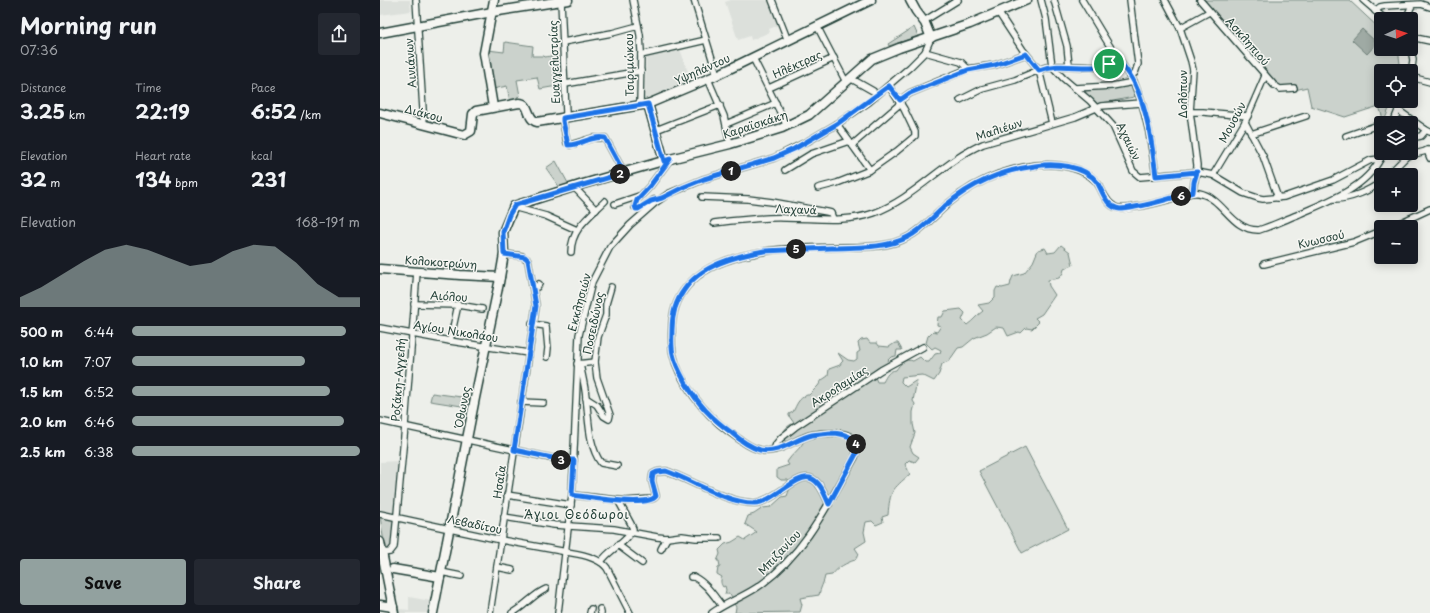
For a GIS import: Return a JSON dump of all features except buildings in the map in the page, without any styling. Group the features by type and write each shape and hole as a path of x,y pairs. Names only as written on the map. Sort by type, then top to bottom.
{"main road":[{"path":"493,107 484,53 494,0"},
{"name":"Υψηλάντου","path":"493,107 523,103 528,109 534,122 541,122 644,104 717,75 871,0"},
{"path":"910,0 924,21 931,38"},
{"name":"Καραϊσκάκη","path":"513,207 515,205 574,187 667,160 730,144 787,126 810,114 872,59 998,12 1013,3 1027,0"},
{"path":"380,33 492,12 565,1"},
{"path":"644,104 656,130 667,160"},
{"name":"Διάκου","path":"380,113 463,135 468,134 472,130 474,112 493,107"},
{"name":"Όθωνος","path":"433,613 500,277 504,254 503,232 513,207"},
{"name":"Κολοκοτρώνη","path":"380,268 417,272 500,277"},
{"path":"380,542 381,552 390,571 393,610 380,605"},
{"path":"390,571 440,574"}],"street":[{"name":"Αινιάνων","path":"416,0 424,124"},
{"name":"Τσιριμώκου","path":"633,0 638,26 644,104"},
{"path":"694,0 717,75"},
{"path":"772,0 788,41"},
{"path":"924,21 958,0"},
{"path":"1041,0 1046,19 1052,66"},
{"path":"1054,0 1068,46 1069,66"},
{"path":"1082,0 1134,82 1142,103 1149,132 1156,176"},
{"path":"1130,0 1138,64 1135,73 1130,76"},
{"name":"Δολόπων","path":"1166,0 1187,45 1192,66 1190,112 1197,156 1197,172 1193,192"},
{"name":"Ασκληπιού","path":"1200,0 1274,85 1280,89 1294,88"},
{"path":"1362,0 1375,11 1380,7 1385,6 1412,4 1421,4 1430,7"},
{"name":"Ευαγγελιστρίας","path":"565,1 563,42 566,113 563,121 568,145 593,138 605,138 624,173"},
{"path":"1409,12 1412,4"},
{"path":"998,12 1026,54 1039,70 1052,124"},
{"path":"1180,28 1209,12"},
{"path":"563,42 612,34 638,26"},
{"path":"817,26 848,80 873,91"},
{"name":"Εκκλησιών","path":"558,613 572,495 580,329 595,275 613,244 630,225 662,198 704,179 774,158 837,124 889,86 910,67 925,52 931,38"},
{"path":"1418,38 1430,40"},
{"path":"641,55 706,40"},
{"path":"925,52 961,62 968,70"},
{"path":"786,170 811,154 850,143 910,93 968,70 995,65 1026,54"},
{"path":"753,58 787,126"},
{"name":"Ηλέκτρας","path":"769,88 834,58"},
{"path":"960,100 982,89 1015,80 1052,66 1097,67 1109,64 1118,59"},
{"name":"Αχαιών","path":"1052,66 1074,88 1090,101 1112,126 1135,174 1140,177 1197,172 1214,175 1234,188 1252,196 1263,199 1278,198 1322,185 1374,159"},
{"path":"565,84 641,71"},
{"name":"Μουσών","path":"1214,175 1248,116 1265,76"},
{"path":"1418,78 1430,82"},
{"path":"708,79 720,105 730,144"},
{"path":"1074,88 1112,86 1134,82"},
{"path":"818,188 870,170 915,136 915,132 900,102 889,86"},
{"path":"726,124 776,103"},
{"name":"Μαλιέων","path":"878,211 904,198 932,176 974,148 988,142 1075,117 1106,105 1142,103"},
{"path":"656,130 720,105"},
{"path":"1396,116 1398,110 1428,131 1418,137"},
{"path":"1190,112 1248,116"},
{"path":"1251,134 1306,116"},
{"path":"1244,122 1263,156 1278,198"},
{"path":"837,124 870,170"},
{"path":"1346,136 1374,126"},
{"path":"1395,168 1407,156 1429,150 1430,158"},
{"path":"662,198 651,201 641,208 635,208 635,204 650,186 667,160"},
{"path":"774,450 766,451 755,448 736,437 712,418 693,396 674,360 672,345 674,309 677,300 687,286 702,272 732,259 764,251 872,246 899,241 914,234 954,198 972,186 993,177 1029,167 1060,165 1076,169 1087,174 1097,183 1112,206 1121,209 1150,205 1193,192 1206,196 1240,225 1255,230 1265,228 1334,199 1361,181 1373,170 1379,160"},
{"path":"1334,199 1342,199 1374,186"},
{"path":"574,187 596,210"},
{"path":"615,204 641,196"},
{"path":"702,197 748,199 772,202 831,213 833,219"},
{"path":"571,252 571,243 577,230 606,201"},
{"path":"513,207 546,216 577,230"},
{"path":"1406,220 1430,209"},
{"name":"Λαχανά","path":"714,223 759,218 833,219 858,217 878,211"},
{"name":"Κνωσσού","path":"1264,264 1343,245 1374,234"},
{"name":"Ησαΐα","path":"490,613 532,324 536,306 527,258 504,254"},
{"name":"Ροζάκη-Αγγελή","path":"381,552 390,552 393,549 405,426 417,272"},
{"path":"532,285 537,287 539,284"},
{"name":"Ποσειδώνος","path":"586,398 597,405 604,416 609,419 610,415 596,378 595,362 598,337 606,315 606,300 611,287"},
{"name":"Αιόλου","path":"414,304 458,304 482,309"},
{"path":"450,341 458,304"},
{"path":"532,324 546,326 548,345 547,357"},
{"name":"Αγίου Νικολάου","path":"380,328 528,353"},
{"name":"Ακρολαμίας","path":"774,450 779,440 795,427 881,370 923,347"},
{"path":"595,362 579,364 586,398 587,415 596,457 601,463 617,466"},
{"path":"521,402 544,403"},
{"path":"380,421 562,460 574,458"},
{"name":"Μπιζανίου","path":"712,613 762,584 801,546 829,504 856,454 857,447 853,439 842,434 823,434 809,436 774,450"},
{"path":"572,495 616,500 646,500 654,498 656,493 652,477 657,472 666,471 739,501 754,503 767,500 802,478 811,478 820,486 829,504"},
{"path":"507,495 571,505"},
{"path":"616,500 619,502 633,529 628,537 606,554 601,562 607,568 630,613"},
{"name":"Λεβαδίτου","path":"380,514 501,540 566,551 583,555 601,562"},
{"path":"504,517 569,526 614,529 667,538 682,536 696,538 719,538"},
{"path":"661,549 667,538"},
{"path":"618,545 642,563"},
{"path":"497,568 512,570"},
{"path":"440,574 461,576"},
{"path":"691,577 701,581 722,606"},
{"path":"512,613 541,591 546,589"}],"shaded area":[{"path":"380,0 410,0 411,11 380,15"},
{"path":"731,0 770,0 779,25 769,29 770,32 751,40 750,36 738,40 725,2"},
{"path":"1200,0 1349,0 1374,23 1374,56 1399,56 1400,64 1374,64 1374,108 1345,117 1311,106 1307,87 1295,90 1294,85 1284,87 1277,85"},
{"path":"914,27 918,36 889,46 888,44"},
{"path":"1362,29 1374,40 1374,46 1367,54 1352,40"},
{"path":"505,42 533,46 532,56 551,56 552,58 561,57 563,85 540,89 537,77 517,80 520,96 517,97 517,100 510,102 507,86 493,89 488,62 488,50 504,52"},
{"path":"680,49 691,81 646,100 646,56"},
{"path":"1130,84 1135,96 1134,97 1097,104 1091,100 1084,88"},
{"path":"1380,108 1389,108 1386,116 1382,116"},
{"path":"556,161 569,185 560,188 546,168"},
{"path":"1061,245 1070,252 1073,265 1064,269 1059,278 1048,280 1049,286 1055,295 1042,314 1035,318 1039,322 1032,329 1026,328 1021,333 1019,332 1008,336 1004,328 996,327 987,333 974,338 963,347 958,348 949,361 942,364 939,374 934,381 922,375 902,377 901,382 906,387 917,380 913,401 915,404 913,424 915,433 910,447 913,453 919,457 915,462 909,460 905,464 910,474 893,491 888,515 882,517 883,522 876,525 872,521 866,522 864,532 866,541 855,548 859,554 855,560 848,562 832,575 825,576 819,595 800,598 802,605 800,612 735,613 736,607 732,597 730,594 725,594 725,586 723,587 721,582 722,577 717,574 718,568 720,567 719,561 717,561 720,554 719,550 725,544 740,537 745,540 757,532 745,524 748,516 763,508 771,507 782,497 787,496 791,485 788,480 781,480 777,477 777,469 789,465 787,462 803,443 802,438 788,442 783,440 783,434 786,429 794,423 789,414 793,412 800,400 809,395 822,380 828,376 829,369 840,365 843,361 838,353 848,360 854,361 857,359 857,353 860,351 858,343 861,340 867,339 870,343 877,343 879,346 889,347 895,343 898,343 902,350 897,350 896,356 891,357 888,360 889,362 873,372 877,382 883,382 889,372 896,370 905,361 913,361 920,357 925,362 929,362 935,354 940,353 941,350 935,347 932,349 926,343 928,336 933,331 937,332 941,326 937,325 938,317 942,317 945,311 961,309 965,313 962,320 967,325 983,311 978,305 989,303 995,297 997,287 1002,288 1010,286 1013,276 1024,273 1033,262 1038,250 1045,248 1048,253 1055,252"},
{"path":"432,393 469,398 468,407 430,401"},
{"path":"1025,447 1068,529 1022,553 979,471"},
{"path":"399,461 394,513 380,510 380,462"},
{"path":"380,517 394,520 392,547 388,551 385,549"},
{"path":"409,597 431,601 428,613 399,613 399,609 409,610"}],"district":[{"name":"Άγιοι Θεόδωροι","path":"577,514"}],"route":[{"path":"1026,54 1039,70 1052,66 1097,67 1109,64 1118,59 1134,82 1142,103 1149,132 1156,176 1197,172 1193,192 1150,205 1121,209 1112,206 1104,196 1097,183 1087,174 1076,169 1060,165 1029,167 1007,172 972,186 954,198 914,234 903,240 872,246 764,251 746,255 721,263 702,272 692,280 677,300 674,309 672,327 674,360 693,396 712,418 748,444 763,450 774,450 812,435 835,433 847,435 853,439 856,444 856,456 829,504 820,486 811,478 802,478 767,500 754,503 739,501 666,471 653,474 652,481 656,496 651,499 626,501 572,495 574,460 562,460 514,450 532,324 536,306 527,258 504,254 503,232 509,215 515,205 624,173 605,138 597,137 568,145 563,118 648,104 664,161 670,159 650,186 637,200 635,208 638,209 651,201 662,198 704,179 774,158 794,149 822,134 889,86 900,100 910,93 972,68 995,65 1026,54"}]}
